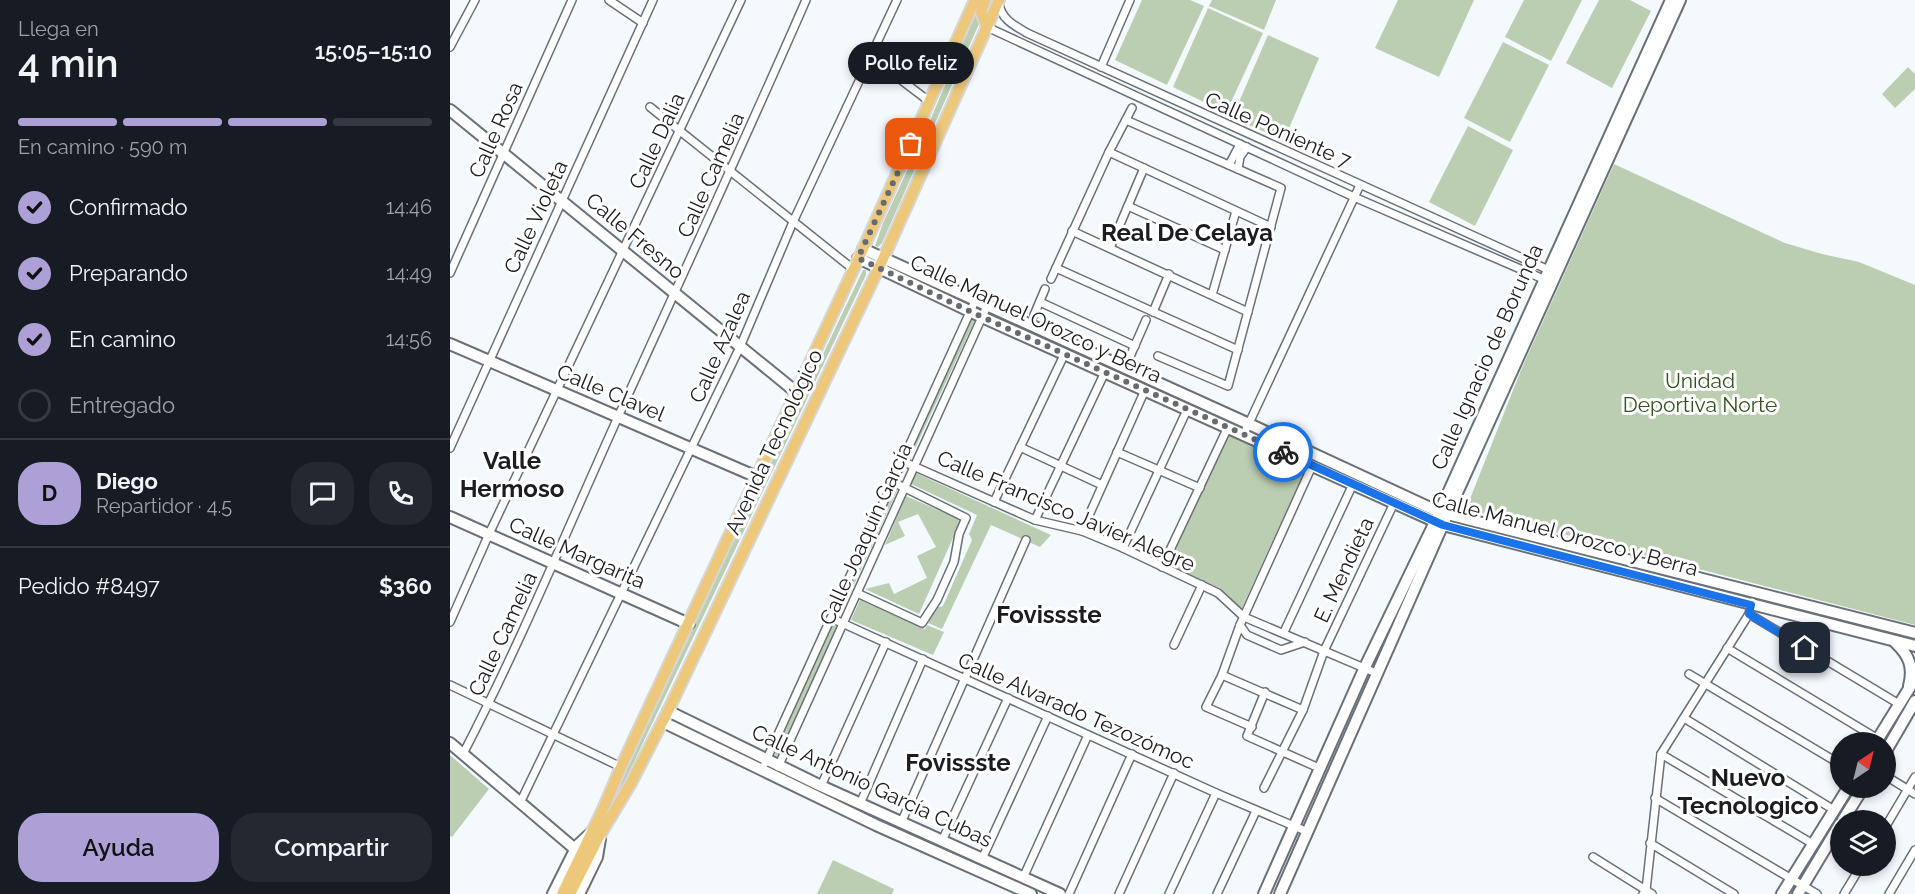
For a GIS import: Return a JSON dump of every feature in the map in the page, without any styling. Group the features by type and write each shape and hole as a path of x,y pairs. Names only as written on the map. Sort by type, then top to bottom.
{"main road":[{"name":"Avenida Tecnológico","path":"570,894 621,767 860,254 975,0"},
{"path":"985,0 981,12 987,27"},
{"name":"Avenida Tecnológico","path":"562,894 596,834 630,785 663,722 881,263 999,1"}],"street":[{"name":"Calle Rosa","path":"450,273 572,0"},
{"path":"609,0 643,23"},
{"name":"Calle Violeta","path":"450,448 653,0"},
{"name":"Calle Dalia","path":"450,622 556,390 741,0"},
{"name":"Calle Camelia","path":"463,754 554,564 806,0"},
{"path":"1101,68 1130,0"},
{"name":"Calle Ignacio de Borunda","path":"1280,894 1441,518 1550,277 1671,0"},
{"name":"Calle Ignacio de Borunda","path":"1550,277 1680,0"},
{"path":"450,47 472,1"},
{"name":"Calle Azalea","path":"520,803 740,347 793,222 895,1"},
{"name":"Calle Poniente 7","path":"999,1 1000,10 1007,21 1027,33 1360,185 1550,277"},
{"name":"Calle Poniente 7","path":"987,27 1354,197 1550,277"},
{"path":"871,57 930,102"},
{"path":"651,107 853,269"},
{"path":"1051,279 1109,152 1132,108"},
{"name":"Calle Fresno","path":"450,110 796,392"},
{"path":"1126,120 1281,188 1228,386 1158,356"},
{"path":"1229,165 1240,144"},
{"path":"1238,169 1240,157 1247,147"},
{"path":"1109,152 1271,227"},
{"path":"1110,248 1144,168"},
{"path":"1244,434 1360,185"},
{"path":"1128,206 1225,250"},
{"path":"1212,295 1236,211"},
{"path":"1072,231 1248,312"},
{"name":"Calle Manuel Orozco y Berra","path":"860,254 973,306 1105,372 1394,503 1751,604 1915,646"},
{"path":"1056,268 1238,350"},
{"path":"1154,312 1169,274"},
{"path":"1034,315 1045,289"},
{"path":"1040,302 1135,345"},
{"name":"Calle Joaquín García","path":"764,764 973,306"},
{"name":"Calle Manuel Orozco y Berra","path":"985,312 1125,368 1249,424 1441,518"},
{"name":"Calle Joaquín García","path":"777,770 985,312"},
{"path":"1125,368 1146,320"},
{"name":"Calle Clavel","path":"450,344 757,477"},
{"path":"994,502 1065,353"},
{"path":"1035,520 1105,372"},
{"path":"1082,531 1145,390"},
{"path":"1123,548 1187,410"},
{"path":"1162,567 1228,427"},
{"path":"1020,447 1102,485"},
{"path":"1118,452 1200,488"},
{"name":"Calle Francisco Javier Alegre","path":"902,460 1035,520 1082,531 1123,548 1218,593 1244,617 1284,632 1376,673"},
{"path":"1252,727 1206,707 1222,675 1240,624 1312,466"},
{"path":"857,593 922,623 937,600 954,561 959,534 966,518 893,482"},
{"path":"1284,632 1353,484"},
{"name":"E. Mendieta","path":"1264,788 1303,710 1324,651 1394,503"},
{"name":"Calle Margarita","path":"450,517 689,624"},
{"name":"Calle Ignacio de Borunda","path":"1264,894 1365,667 1441,518"},
{"path":"901,823 1026,540"},
{"path":"1174,645 1202,585"},
{"path":"1647,893 1650,843 1661,754 1727,648 1751,604 1899,704"},
{"name":"Calle Manuel Orozco y Berra","path":"1751,604 1915,633"},
{"name":"Calle Alvarado Tezozómoc","path":"831,618 1256,811 1308,832"},
{"path":"1240,624 1247,635 1281,650 1305,642"},
{"path":"1892,640 1905,651 1911,663 1912,675 1907,691"},
{"path":"821,786 886,642"},
{"path":"1727,648 1862,732"},
{"path":"860,804 923,659"},
{"path":"1689,674 1830,758"},
{"path":"1222,675 1303,710"},
{"path":"1882,732 1915,679"},
{"path":"450,685 621,767"},
{"path":"1265,692 1247,736 1319,768"},
{"path":"942,841 1008,698"},
{"path":"1896,734 1915,702"},
{"name":"Calle Antonio García Cubas","path":"668,711 730,748"},
{"path":"982,859 1048,716"},
{"path":"1684,718 1834,810 1842,798"},
{"name":"Calle Antonio García Cubas","path":"663,722 730,748 777,770 876,825 1030,894"},
{"path":"1023,878 1088,735"},
{"path":"450,743 575,849"},
{"path":"1069,894 1132,754"},
{"path":"1661,754 1813,844"},
{"name":"Calle Antonio García Cubas","path":"777,770 821,786 1060,894"},
{"path":"1119,894 1174,773"},
{"path":"1896,810 1915,777"},
{"path":"1896,782 1915,794"},
{"path":"1169,894 1216,793"},
{"path":"1655,798 1792,878 1800,890 1817,894"},
{"path":"1218,894 1256,811"},
{"path":"876,825 881,813"},
{"path":"1782,894 1830,816"},
{"path":"553,894 575,849 596,834"},
{"path":"579,894 597,856 596,834"},
{"path":"1800,890 1830,841"},
{"path":"1650,843 1734,894"},
{"path":"1889,894 1915,850"},
{"path":"1593,857 1647,893"},
{"path":"1844,894 1856,876"}],"green space":[{"path":"1142,0 1190,0 1204,6 1167,85 1115,60"},
{"path":"1212,0 1276,0 1264,30 1209,6"},
{"path":"1398,0 1474,0 1439,77 1375,48"},
{"path":"1524,0 1582,0 1551,61 1505,37"},
{"path":"1599,0 1630,0 1651,11 1612,88 1566,63"},
{"path":"978,7 979,24 882,243 878,247 875,246 883,223 929,123"},
{"path":"1208,8 1263,33 1226,113 1173,87"},
{"path":"1268,35 1319,58 1284,140 1232,118"},
{"path":"1503,42 1549,65 1510,142 1464,118"},
{"path":"1908,67 1915,74 1915,89 1895,108 1882,94"},
{"path":"1468,126 1513,150 1475,226 1429,202"},
{"name":"Unidad Deportiva Norte","path":"1614,164 1785,243 1859,262 1915,285 1915,625 1466,509 1521,370"},
{"path":"863,270 866,270 866,275 610,812 606,810"},
{"path":"972,316 976,318 910,459 908,456"},
{"path":"1229,433 1306,468 1241,610 1220,588 1168,566"},
{"path":"916,473 1051,535 1040,547 991,525 942,629 928,623 936,608 943,606 972,540 969,534 977,515 911,484"},
{"path":"896,488 897,491 841,613 840,609"},
{"path":"906,496 961,520 919,614 865,589 889,583 894,594 927,578 917,556 936,547 918,514 898,522 905,536 885,545"},
{"path":"860,600 925,629 927,625 944,632 933,655 851,620"},
{"path":"832,625 836,626 836,629 781,755 776,756 773,751"},
{"path":"450,755 489,789 452,837 450,836"},
{"path":"833,860 894,889 892,894 817,894"}],"way so far":[{"path":"911,144 858,258 982,317 1283,452"}],"place":[{"name":"Pollo feliz","path":"911,144"}],"district":[{"name":"Real De Celaya","path":"1187,233"},
{"name":"Valle Hermoso","path":"512,475"},
{"name":"Fovissste","path":"1049,615"},
{"name":"Fovissste","path":"958,763"},
{"name":"Nuevo Tecnologico","path":"1748,792"}],"route":[{"path":"1283,452 1443,525 1751,605 1749,614 1805,648"}]}
